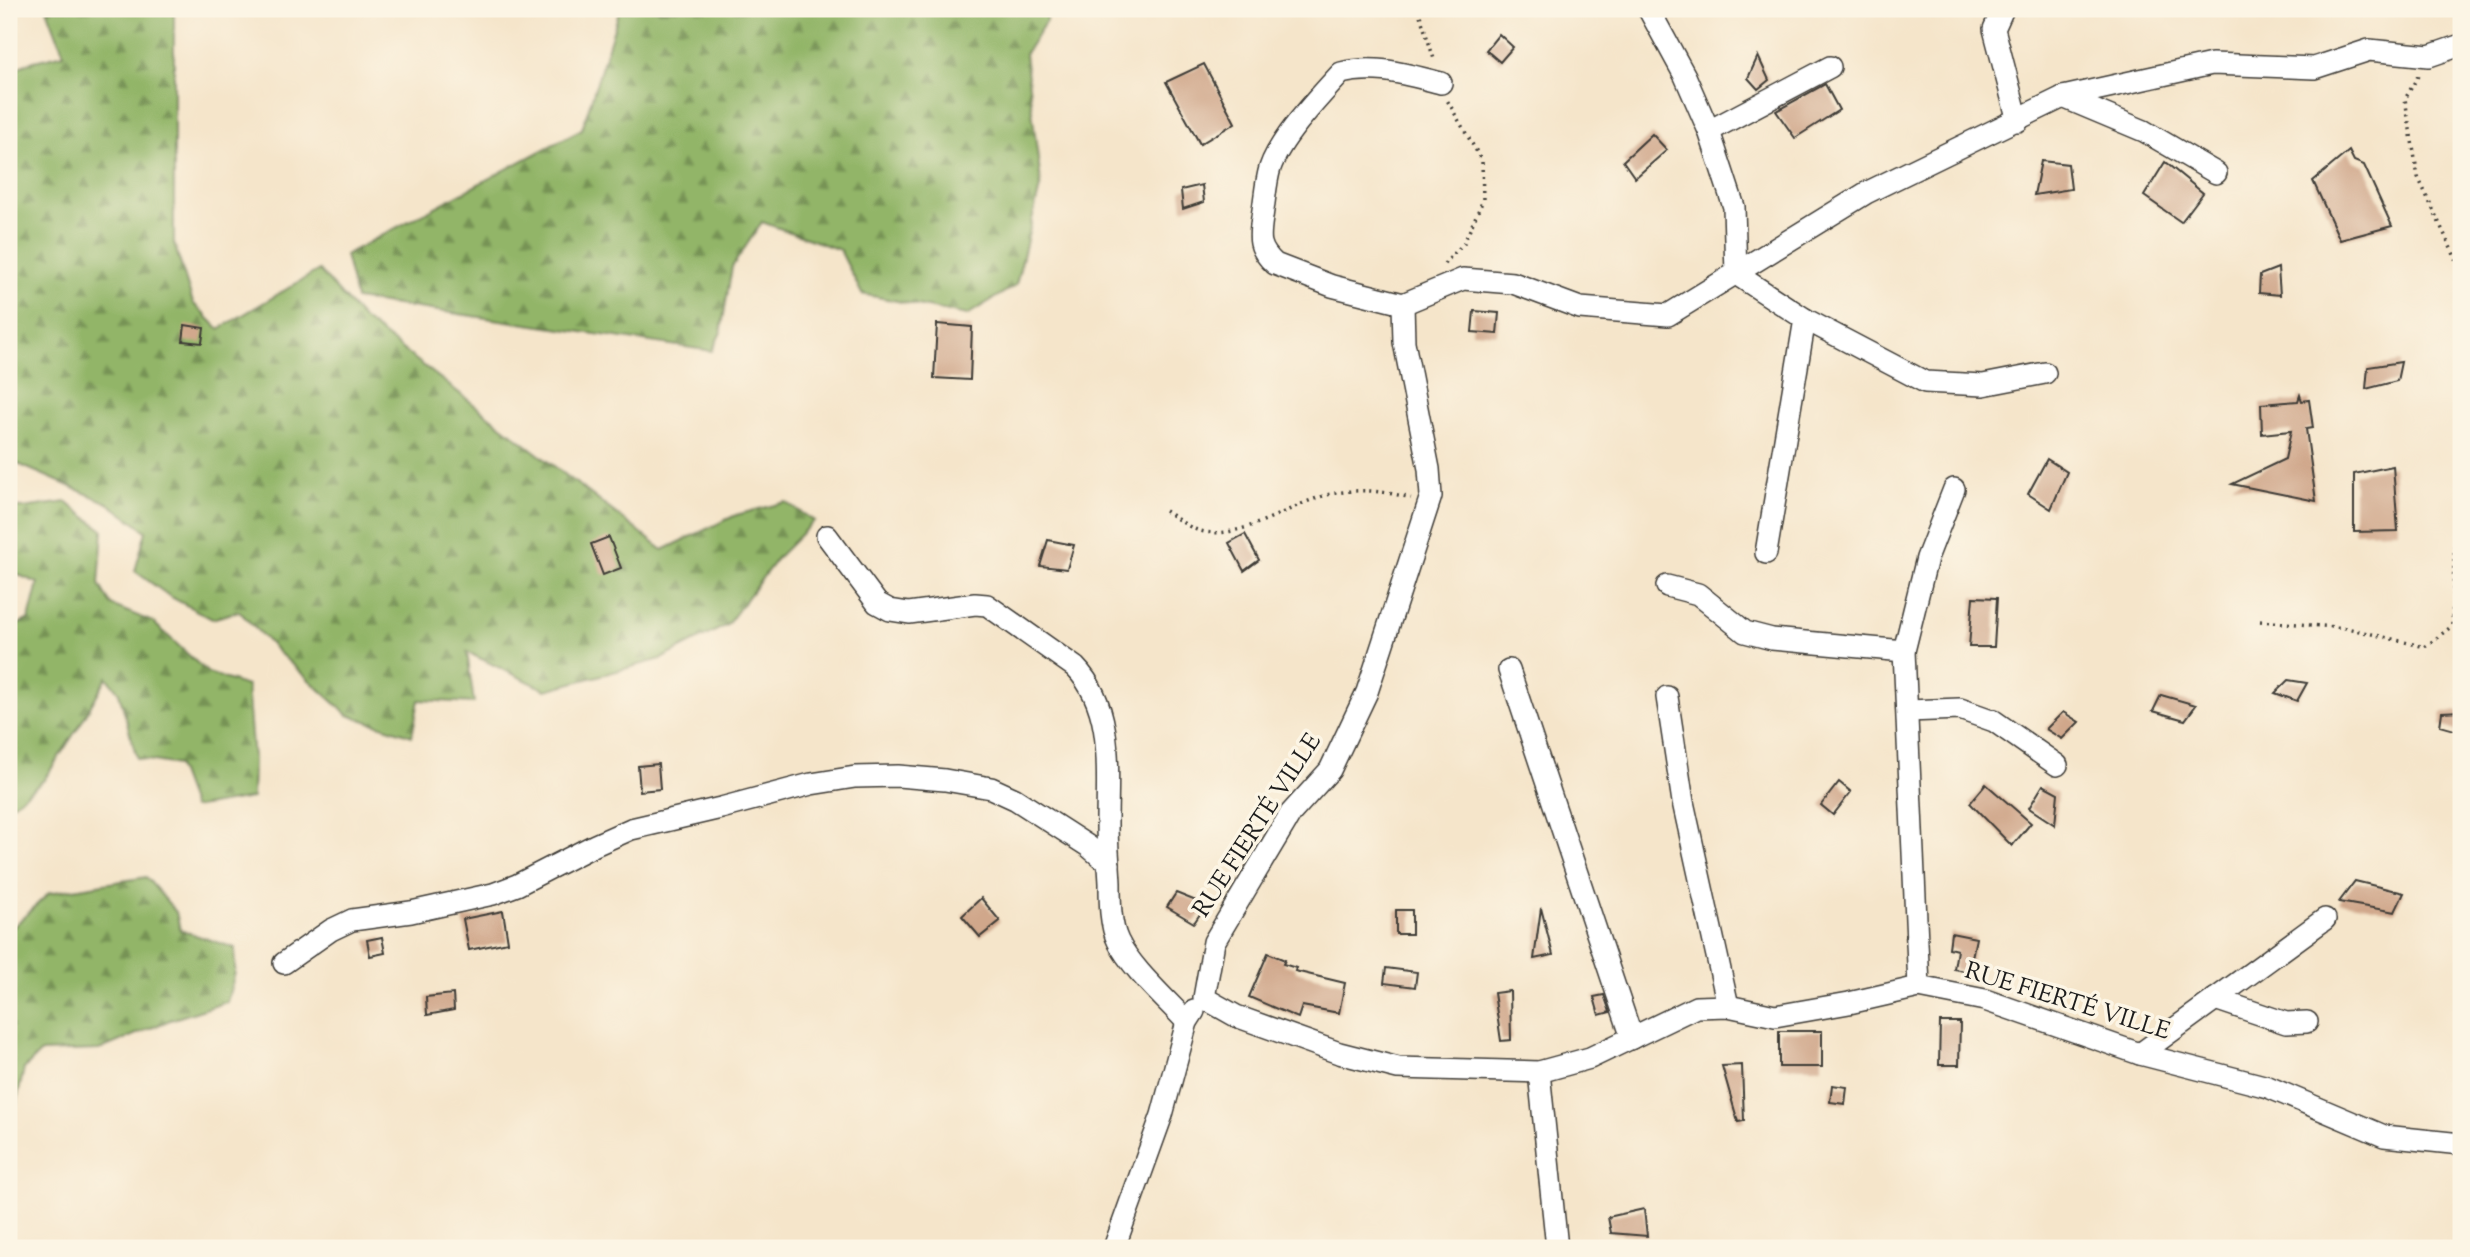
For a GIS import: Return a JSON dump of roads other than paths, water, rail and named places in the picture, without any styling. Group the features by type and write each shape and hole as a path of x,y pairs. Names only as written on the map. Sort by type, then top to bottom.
{"street":[{"path":"2003,9 1994,29 2018,121"},
{"path":"1649,10 1685,76 1709,131 1734,206 1736,274"},
{"path":"1441,83 1375,68 1341,73 1278,150 1269,169 1259,237 1261,250 1275,264 1332,286 1403,304 1464,279 1513,283 1580,308 1668,315 1866,193 2063,97 2212,64 2314,68 2369,50 2429,56 2461,45"},
{"path":"1709,131 1830,67"},
{"path":"2063,97 2144,131 2216,173"},
{"path":"1736,274 1805,319 1925,382 1983,385 2045,373"},
{"name":"RUE FIERTÉ VILLE","path":"1403,304 1404,342 1429,468 1431,496 1367,692 1331,770 1291,813 1214,942 1204,998 1236,1017 1339,1054 1398,1069 1539,1072 1590,1058 1696,1007 1727,1006 1775,1016 1919,987 1985,1000 2140,1054 2268,1087 2384,1136 2461,1144"},
{"path":"1766,552 1805,319"},
{"path":"1919,987 1908,711 1903,650 1927,558 1954,489"},
{"path":"827,536 877,603 890,610 909,613 975,604 987,605 1075,667 1087,679 1101,716 1108,751 1109,864 1116,938 1124,952 1187,1022"},
{"path":"1667,586 1698,594 1745,632 1772,639 1903,650"},
{"path":"1509,670 1632,1038"},
{"path":"1667,696 1683,802 1727,1006"},
{"path":"1908,711 1960,709 1994,721 2057,765"},
{"path":"284,963 331,930 352,920 411,912 493,894 631,829 811,784 855,777 898,776 991,788 1015,799 1088,846 1109,864"},
{"path":"2140,1054 2325,919"},
{"path":"1114,1248 1162,1115 1187,1022 1204,998"},
{"path":"2215,999 2286,1023 2307,1022"},
{"path":"1539,1072 1557,1248"}]}
